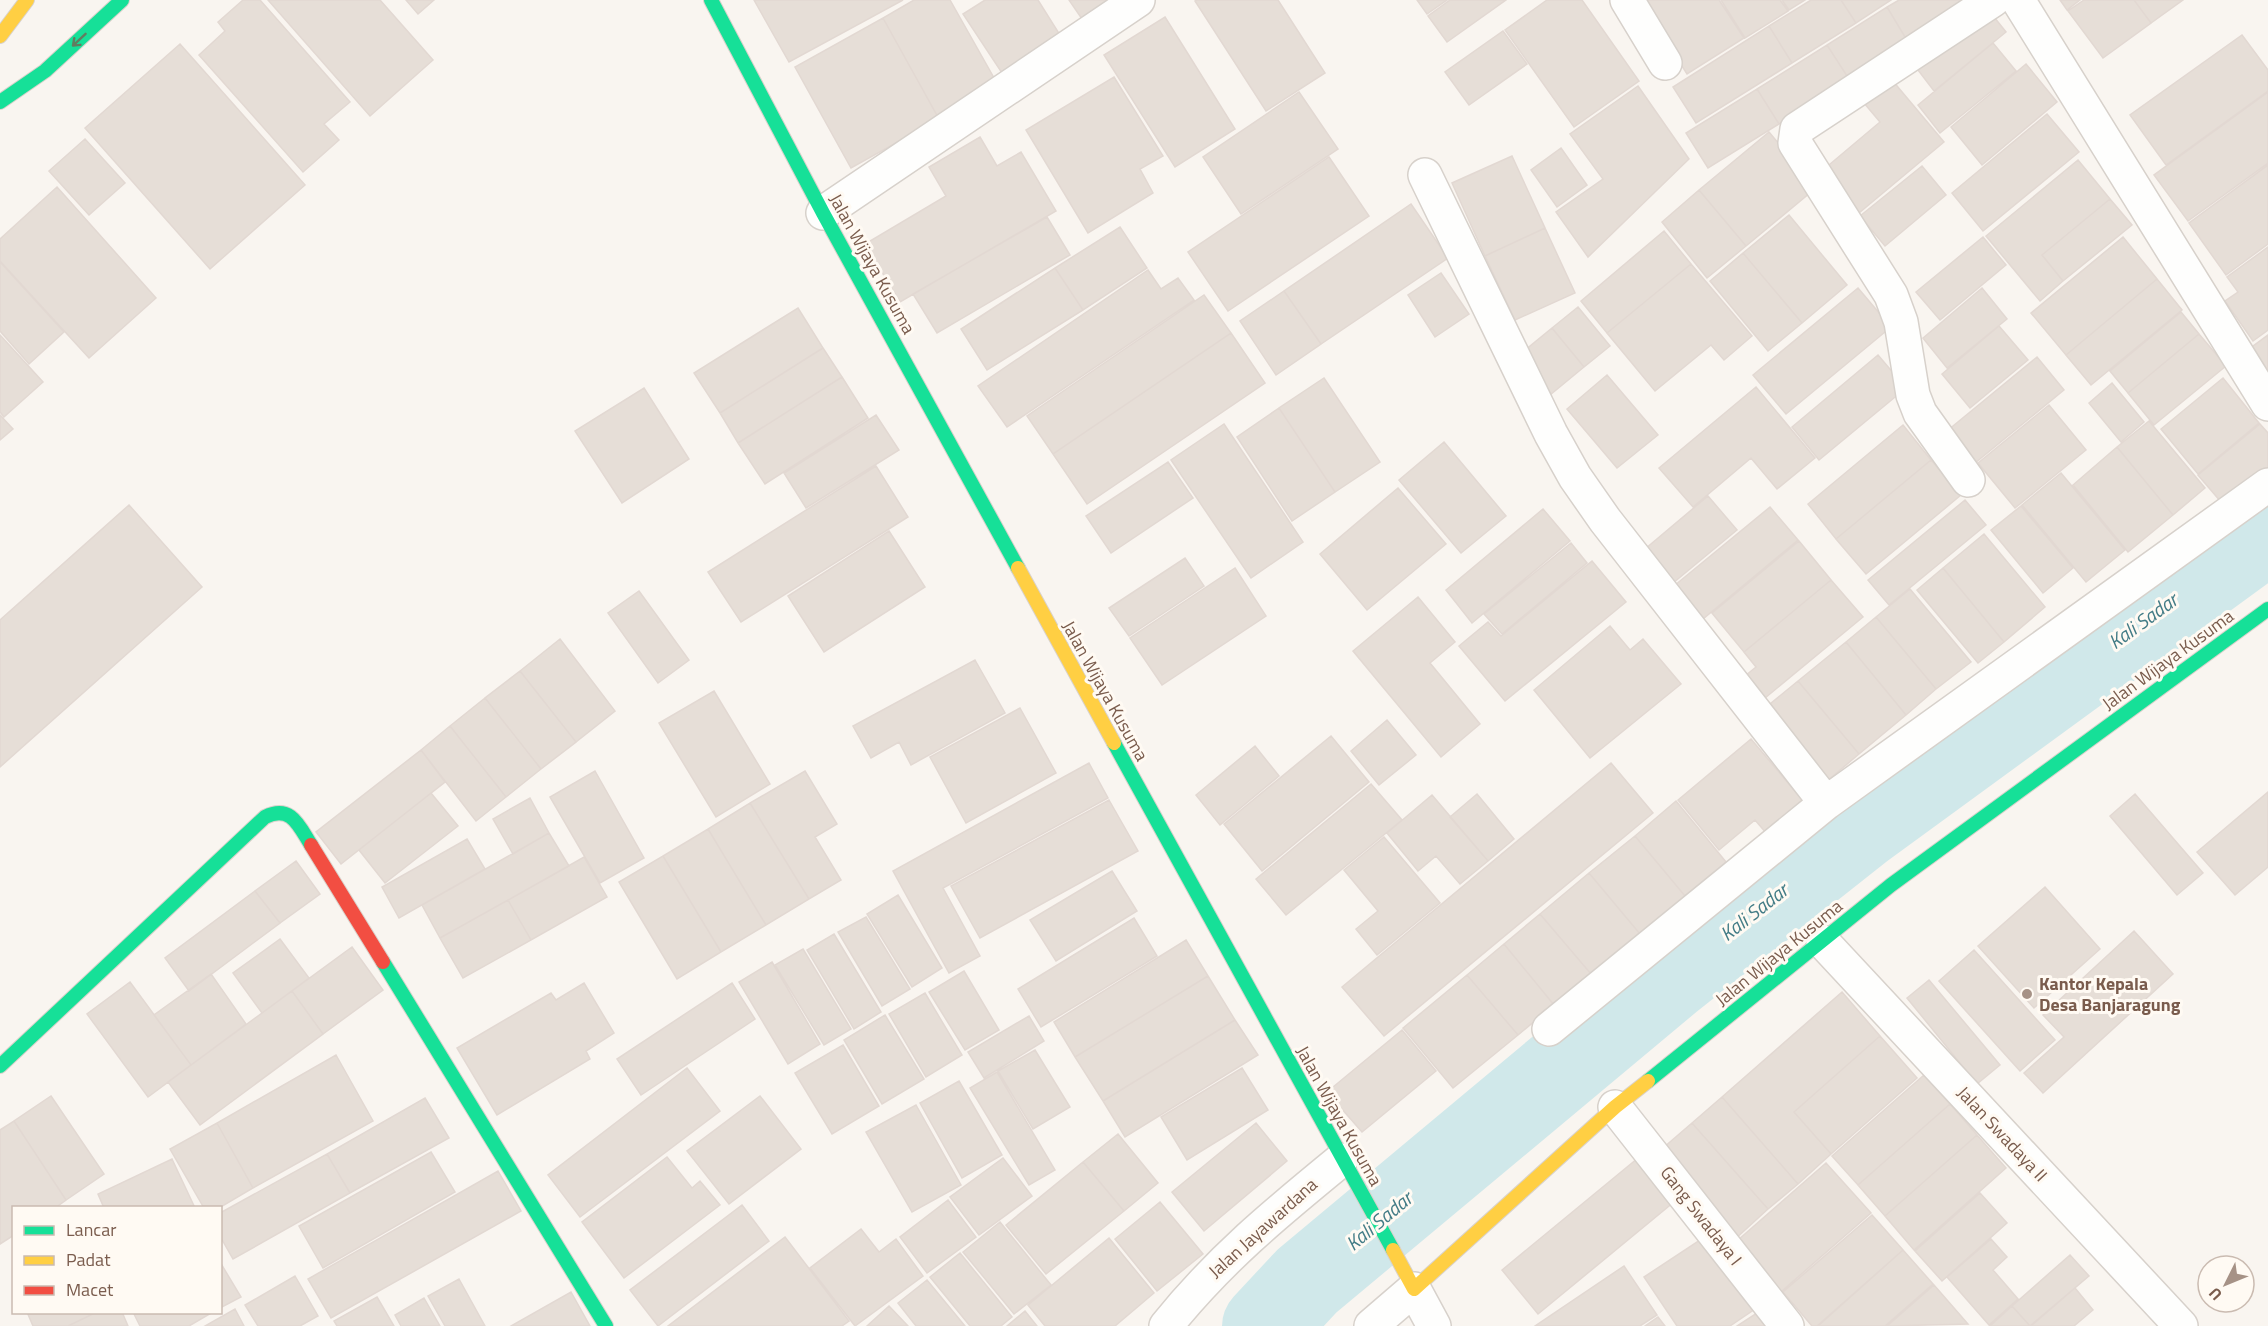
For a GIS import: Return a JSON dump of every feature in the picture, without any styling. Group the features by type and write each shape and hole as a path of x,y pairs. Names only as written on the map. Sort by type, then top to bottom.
{"street":[{"path":"0,36 27,0"},
{"path":"0,102 45,71 122,0"},
{"name":"Jalan Wijaya Kusuma","path":"711,0 823,213 1341,1160 1409,1280 1616,1107 1901,878 2268,609"},
{"path":"823,213 1138,0"},
{"path":"1627,0 1665,63"},
{"path":"1968,480 1920,413 1913,395 1902,322 1891,295 1795,143 1794,136 1797,129 1993,0"},
{"path":"2018,0 2268,404"},
{"path":"1425,175 1575,477 1605,520 1827,803"},
{"path":"1549,1029 1827,803 2268,485"},
{"path":"0,1066 265,817 276,811 286,811 295,819 606,1326"},
{"name":"Jalan Swadaya II","path":"1823,942 2181,1326"},
{"name":"Gang Swadaya I","path":"1616,1107 1787,1326"},
{"name":"Jalan Jayawardana","path":"1166,1326 1215,1268 1248,1237 1341,1160"},
{"path":"1371,1326 1409,1280 1434,1326"}],"building":[{"path":"243,0 260,0 350,102 324,124 339,140 303,172 199,55 225,31 218,22"},
{"path":"268,0 380,0 433,60 370,116"},
{"path":"406,0 434,0 418,14"},
{"path":"754,0 903,0 789,62"},
{"path":"914,0 950,0 998,85 939,119 883,18"},
{"path":"985,0 1038,0 1060,35 1002,73 963,14"},
{"path":"1069,0 1110,0 1082,19"},
{"path":"1278,0 1325,73 1266,111 1195,1"},
{"path":"1417,0 1447,0 1427,14"},
{"path":"1450,0 1506,0 1447,42 1428,16"},
{"path":"1547,0 1582,0 1639,81 1574,127 1505,30"},
{"path":"1640,0 1719,0 1744,38 1687,74"},
{"path":"1721,0 1780,0 1788,11 1745,38"},
{"path":"1782,0 1805,0 1789,10"},
{"path":"1811,0 1841,0 1856,23 1792,63 1769,26"},
{"path":"1841,0 1891,0 1856,23"},
{"path":"1899,0 1975,0 1908,42 1887,7"},
{"path":"2060,0 2080,0 2067,10"},
{"path":"2084,0 2134,0 2151,23 2103,58 2068,11"},
{"path":"2134,0 2183,0 2151,23"},
{"path":"1887,7 1908,42 1849,79 1827,45"},
{"path":"1986,7 2006,32 1934,91 1915,66"},
{"path":"1165,17 1235,129 1175,167 1104,55"},
{"path":"883,18 939,119 851,168 795,67"},
{"path":"1769,26 1792,63 1696,123 1673,87"},
{"path":"1503,31 1527,64 1469,105 1445,72"},
{"path":"2242,35 2268,70 2268,91 2166,165 2130,115"},
{"path":"1993,43 2016,71 1940,133 1918,105"},
{"path":"180,44 305,185 210,269 85,128"},
{"path":"1827,45 1849,79 1779,124 1757,89"},
{"path":"2026,64 2057,102 1982,165 1951,127"},
{"path":"1887,74 1944,142 1859,213 1823,170 1880,122 1859,97"},
{"path":"1114,77 1163,156 1140,169 1153,193 1088,233 1026,130"},
{"path":"1638,86 1689,159 1588,257 1556,212 1603,179 1570,134"},
{"path":"1757,89 1779,124 1708,168 1686,133"},
{"path":"1299,92 1338,149 1241,214 1203,157"},
{"path":"2268,92 2268,163 2188,221 2154,175"},
{"path":"2047,114 2079,152 1983,231 1952,193"},
{"path":"1769,132 1816,188 1746,246 1699,190"},
{"path":"980,137 997,166 1021,152 1056,211 900,302 865,244 946,196 929,167"},
{"path":"85,139 125,183 89,215 49,171"},
{"path":"1561,148 1587,185 1557,207 1531,170"},
{"path":"1512,156 1545,228 1485,256 1452,183"},
{"path":"1329,157 1369,216 1228,311 1188,252"},
{"path":"2078,160 2110,199 2042,255 2063,281 2040,301 1986,236"},
{"path":"2268,165 2268,244 2226,275 2189,223"},
{"path":"1922,166 1946,195 1885,246 1860,216"},
{"path":"57,187 156,298 89,358 0,261 0,239"},
{"path":"1699,190 1746,246 1707,278 1662,222"},
{"path":"2110,199 2132,225 2063,281 2042,255"},
{"path":"1411,204 1448,258 1321,344 1284,291"},
{"path":"1789,215 1847,285 1802,323 1743,253"},
{"path":"1047,217 1070,255 937,333 913,294"},
{"path":"1120,227 1147,268 1083,310 1055,268"},
{"path":"1545,228 1575,293 1515,320 1485,256"},
{"path":"1664,231 1691,264 1607,333 1581,301"},
{"path":"1983,237 2006,265 1940,320 1916,292"},
{"path":"2123,237 2157,279 2066,355 2031,313"},
{"path":"2268,247 2268,330 2253,341 2225,301 2238,292 2227,277"},
{"path":"1743,253 1802,323 1768,351 1710,281"},
{"path":"0,262 64,332 29,364 0,331"},
{"path":"1691,264 1752,336 1724,360 1711,345 1655,391 1607,333"},
{"path":"1055,268 1083,310 987,370 961,329"},
{"path":"1148,270 1161,289 1178,278 1194,300 1007,427 978,386"},
{"path":"1441,273 1469,314 1435,337 1408,295"},
{"path":"2157,279 2182,310 2091,385 2066,355"},
{"path":"1858,288 1891,327 1786,414 1753,375"},
{"path":"1982,288 2007,319 1947,368 1923,338"},
{"path":"1284,291 1321,344 1276,375 1240,321"},
{"path":"1204,295 1231,333 1053,454 1027,416"},
{"path":"1578,307 1610,346 1584,367 1552,328"},
{"path":"798,308 823,348 720,413 694,373"},
{"path":"2181,312 2199,334 2128,393 2110,371"},
{"path":"1999,326 2028,360 1970,408 1942,374"},
{"path":"1552,328 1584,367 1550,395 1518,356"},
{"path":"1231,333 1265,383 1087,504 1053,454"},
{"path":"2199,334 2226,366 2154,425 2128,393"},
{"path":"0,335 43,382 4,417 0,412"},
{"path":"2268,335 2268,384 2245,352"},
{"path":"823,348 842,377 738,443 720,413"},
{"path":"1878,355 1906,388 1819,460 1792,427"},
{"path":"2037,357 2064,390 1969,468 1942,435"},
{"path":"1607,375 1658,435 1617,468 1567,409"},
{"path":"842,377 868,418 765,484 738,443"},
{"path":"1324,378 1380,462 1335,492 1279,408"},
{"path":"2223,378 2259,423 2198,474 2161,429"},
{"path":"2112,383 2144,422 2121,442 2089,403"},
{"path":"1756,387 1815,458 1777,489 1751,458 1693,507 1659,468"},
{"path":"644,388 689,459 622,503 575,431"},
{"path":"2049,405 2086,450 2015,508 1978,463"},
{"path":"1279,408 1335,492 1292,521 1237,437"},
{"path":"0,415 13,429 0,440"},
{"path":"876,415 899,450 806,508 784,473"},
{"path":"2149,421 2205,488 2173,515 2117,447"},
{"path":"1224,424 1303,542 1251,578 1171,460"},
{"path":"2260,424 2268,433 2268,475 2227,509 2198,475"},
{"path":"1903,425 1931,460 1836,539 1808,504"},
{"path":"1444,442 1506,516 1461,553 1399,480"},
{"path":"2117,447 2173,515 2128,552 2073,485"},
{"path":"1931,460 1961,495 1866,574 1836,539"},
{"path":"1168,462 1193,498 1111,553 1086,516"},
{"path":"876,466 908,517 741,622 708,572"},
{"path":"2061,473 2125,550 2086,582 2022,505"},
{"path":"1398,488 1446,544 1367,610 1320,554"},
{"path":"1708,496 1737,530 1667,588 1639,554"},
{"path":"1965,500 1986,525 1889,605 1868,580"},
{"path":"129,505 202,587 0,767 0,620"},
{"path":"2021,506 2073,568 2043,593 1991,530"},
{"path":"1770,507 1798,540 1697,624 1669,590"},
{"path":"1543,509 1570,541 1472,623 1446,590"},
{"path":"889,531 925,587 824,652 788,596"},
{"path":"1984,534 2045,607 2004,642 1943,568"},
{"path":"1799,541 1831,580 1744,652 1712,613"},
{"path":"1571,543 1587,563 1502,634 1484,614"},
{"path":"1185,558 1204,586 1129,636 1109,608"},
{"path":"1592,561 1626,602 1505,701 1459,646 1488,622 1501,636"},
{"path":"1235,568 1266,616 1162,685 1130,638"},
{"path":"1943,568 2004,642 1978,663 1917,590"},
{"path":"1831,580 1863,617 1759,703 1740,680 1756,667 1744,652"},
{"path":"1910,589 1971,662 1936,689 1876,617"},
{"path":"639,591 689,660 658,683 608,613"},
{"path":"1418,597 1455,642 1430,663 1480,724 1441,757 1353,651"},
{"path":"1876,617 1936,689 1906,715 1846,642"},
{"path":"1610,626 1630,650 1643,639 1681,684 1590,758 1534,690"},
{"path":"560,639 615,711 576,742 520,671"},
{"path":"1846,642 1906,715 1859,754 1798,681"},
{"path":"975,660 1005,713 911,765 899,742 871,758 853,726"},
{"path":"520,671 576,742 541,769 485,698"},
{"path":"1798,681 1859,754 1826,782 1765,708"},
{"path":"714,691 770,784 716,817 659,723"},
{"path":"485,698 541,769 506,797 450,726"},
{"path":"1020,708 1056,773 966,823 930,757"},
{"path":"1387,720 1416,755 1379,785 1351,751"},
{"path":"450,726 506,797 476,821 421,750"},
{"path":"1331,736 1369,782 1262,871 1224,824"},
{"path":"1751,739 1805,803 1767,834 1755,820 1719,850 1678,800"},
{"path":"1255,746 1279,776 1220,825 1196,795"},
{"path":"421,750 445,782 341,864 316,832"},
{"path":"1089,763 1108,798 943,888 980,956 949,973 893,871"},
{"path":"1611,763 1653,813 1384,1036 1342,987"},
{"path":"595,771 644,858 600,883 550,797"},
{"path":"805,771 837,824 815,837 841,880 809,899 750,803"},
{"path":"1371,784 1402,820 1286,915 1256,879"},
{"path":"2268,792 2268,867 2235,895 2197,852"},
{"path":"431,793 458,826 385,883 359,850"},
{"path":"1477,794 1514,839 1488,861 1450,817"},
{"path":"2135,794 2203,873 2177,895 2110,816"},
{"path":"1432,795 1488,861 1460,884 1436,856 1418,871 1387,833"},
{"path":"530,798 549,833 513,854 493,819"},
{"path":"1109,800 1138,851 980,938 951,886"},
{"path":"1676,801 1726,862 1685,896 1635,836"},
{"path":"750,803 809,899 766,925 708,829"},
{"path":"708,829 766,925 721,952 663,856"},
{"path":"549,833 569,866 440,938 422,905"},
{"path":"1635,836 1685,896 1640,934 1589,873"},
{"path":"1384,837 1440,903 1377,955 1356,929 1378,911 1344,870"},
{"path":"467,839 485,869 399,918 382,887"},
{"path":"663,856 721,952 677,979 619,882"},
{"path":"584,857 607,897 531,940 508,900"},
{"path":"296,861 320,894 280,923 255,891"},
{"path":"1112,871 1137,911 1056,961 1030,920"},
{"path":"1589,873 1640,934 1591,974 1540,914"},
{"path":"2045,887 2100,949 2034,1008 1978,946"},
{"path":"255,891 280,923 189,991 165,958"},
{"path":"898,895 942,968 912,987 867,914"},
{"path":"508,900 531,940 463,978 440,938"},
{"path":"1540,914 1591,974 1554,1005 1504,944"},
{"path":"866,917 910,989 882,1006 838,932"},
{"path":"1134,918 1157,956 1041,1027 1018,989"},
{"path":"2134,931 2173,974 2043,1093 2024,1073 2064,1037 2043,1015"},
{"path":"834,934 881,1012 854,1029 807,950"},
{"path":"280,939 309,978 262,1013 233,973"},
{"path":"1186,940 1208,976 1075,1057 1054,1022"},
{"path":"1504,944 1554,1005 1518,1035 1467,975"},
{"path":"352,947 383,990 323,1034 292,991"},
{"path":"803,949 851,1029 824,1045 775,965"},
{"path":"1974,950 2055,1040 2020,1071 1939,981"},
{"path":"772,962 820,1044 788,1064 739,982"},
{"path":"964,971 999,1030 965,1050 929,992"},
{"path":"211,974 246,1024 191,1065 154,1015"},
{"path":"1467,975 1518,1035 1453,1088 1403,1028"},
{"path":"1208,976 1235,1020 1103,1101 1075,1057"},
{"path":"1929,980 2000,1065 1977,1084 1907,998"},
{"path":"130,982 191,1065 148,1097 87,1014"},
{"path":"584,983 614,1033 586,1051 590,1059 497,1115 457,1048 551,993 556,1000"},
{"path":"732,983 755,1019 641,1095 617,1059"},
{"path":"292,991 323,1034 200,1125 168,1082"},
{"path":"1842,992 1880,1036 1794,1112 1831,1154 1798,1184 1722,1097"},
{"path":"925,993 962,1055 926,1077 889,1014"},
{"path":"885,1015 924,1079 882,1104 844,1040"},
{"path":"1029,1016 1044,1041 984,1078 968,1052"},
{"path":"1235,1020 1258,1055 1125,1137 1103,1101"},
{"path":"1402,1030 1436,1071 1362,1132 1327,1092"},
{"path":"1880,1036 1917,1078 1831,1154 1794,1112"},
{"path":"843,1045 879,1106 832,1134 795,1073"},
{"path":"1035,1050 1070,1107 1033,1129 998,1071"},
{"path":"336,1055 373,1121 253,1188 217,1123"},
{"path":"687,1068 720,1111 580,1217 548,1175"},
{"path":"1242,1068 1268,1110 1187,1160 1161,1117"},
{"path":"997,1072 1055,1170 1029,1185 970,1088"},
{"path":"1924,1075 1950,1104 1858,1185 1832,1156"},
{"path":"959,1081 1002,1155 962,1178 920,1103"},
{"path":"51,1096 104,1174 66,1200 14,1121"},
{"path":"760,1096 801,1149 729,1204 687,1151"},
{"path":"1722,1097 1798,1184 1768,1209 1692,1123"},
{"path":"425,1098 449,1138 350,1193 327,1154"},
{"path":"1950,1104 1977,1135 1885,1216 1858,1185"},
{"path":"916,1105 961,1185 912,1212 866,1132"},
{"path":"14,1121 66,1200 58,1206 12,1206 12,1236 0,1244 0,1130"},
{"path":"217,1123 253,1188 222,1206 203,1206 170,1149"},
{"path":"1256,1123 1287,1161 1204,1231 1172,1192"},
{"path":"1692,1123 1768,1209 1733,1241 1656,1154"},
{"path":"1118,1134 1158,1183 1124,1211 1083,1162"},
{"path":"1977,1135 2006,1168 1914,1250 1885,1216"},
{"path":"431,1152 455,1192 323,1268 299,1226"},
{"path":"327,1154 350,1193 233,1259 222,1240 222,1212"},
{"path":"667,1157 692,1188 700,1181 720,1205 624,1278 582,1222"},
{"path":"1003,1158 1032,1196 979,1235 950,1197"},
{"path":"1638,1158 1674,1202 1538,1314 1502,1270"},
{"path":"172,1159 194,1206 103,1206 98,1194"},
{"path":"1083,1162 1124,1211 1046,1274 1006,1225"},
{"path":"1826,1163 1871,1213 1774,1298 1730,1247"},
{"path":"498,1171 521,1211 331,1318 308,1279"},
{"path":"1980,1193 2007,1223 1942,1281 1915,1251"},
{"path":"948,1200 976,1237 927,1273 900,1237"},
{"path":"1160,1202 1203,1254 1157,1291 1115,1239"},
{"path":"742,1205 769,1241 658,1326 630,1290"},
{"path":"1872,1215 1903,1250 1817,1326 1812,1326 1783,1292"},
{"path":"1000,1222 1051,1285 1014,1314 963,1252"},
{"path":"861,1229 879,1252 896,1239 923,1276 855,1326 810,1268"},
{"path":"1706,1236 1755,1309 1730,1326 1677,1326 1644,1277"},
{"path":"785,1237 849,1321 842,1326 668,1326"},
{"path":"1109,1238 1154,1293 1115,1326 1045,1326 1028,1305"},
{"path":"1991,1239 2007,1257 1993,1270 2018,1299 1989,1325 1947,1277"},
{"path":"1903,1250 1933,1284 1885,1326 1818,1326"},
{"path":"960,1253 1012,1317 1001,1326 970,1326 930,1277"},
{"path":"2070,1255 2089,1276 2030,1326 2012,1306"},
{"path":"222,1265 241,1297 222,1307"},
{"path":"1624,1266 1657,1315 1640,1326 1535,1326"},
{"path":"295,1276 318,1316 300,1326 258,1326 245,1305"},
{"path":"459,1279 485,1326 445,1326 428,1296"},
{"path":"927,1280 965,1326 916,1326 898,1303"},
{"path":"1934,1285 1968,1324 1887,1326"},
{"path":"2075,1288 2093,1310 2074,1326 2031,1326"},
{"path":"571,1292 590,1326 511,1326"},
{"path":"377,1297 394,1326 337,1326 334,1321"},
{"path":"424,1298 440,1326 401,1326 395,1315"},
{"path":"889,1306 908,1326 867,1326"},
{"path":"2012,1306 2030,1326 1990,1326"},
{"path":"235,1309 244,1326 205,1326"},
{"path":"1025,1311 1037,1326 1007,1326"},
{"path":"1760,1311 1770,1326 1737,1326"},
{"path":"28,1314 93,1314 68,1326 33,1326"},
{"path":"93,1314 123,1314 128,1326 68,1326"},
{"path":"134,1314 210,1314 189,1326 140,1326"},
{"path":"1658,1317 1665,1326 1645,1326"}],"waterway":[{"name":"Kali Sadar","path":"1265,1326 1307,1281 1670,978 1861,827 2268,530"}],"traffic: fast":[{"path":"0,102 45,71 122,0"},
{"path":"711,0 823,213 1018,568"},
{"path":"1648,1081 1891,885 2268,609"},
{"path":"1114,743 1393,1250"},
{"path":"0,1066 265,817 281,813 288,815 298,824 311,845"},
{"path":"383,962 606,1326"}],"traffic: slow":[{"path":"0,36 27,0"},
{"path":"1018,568 1114,743"},
{"path":"1393,1250 1414,1289 1615,1107 1648,1081"}],"traffic: jam":[{"path":"311,845 383,962"}],"place":[{"name":"Kantor Kepala Desa Banjaragung","path":"2027,994"}]}
